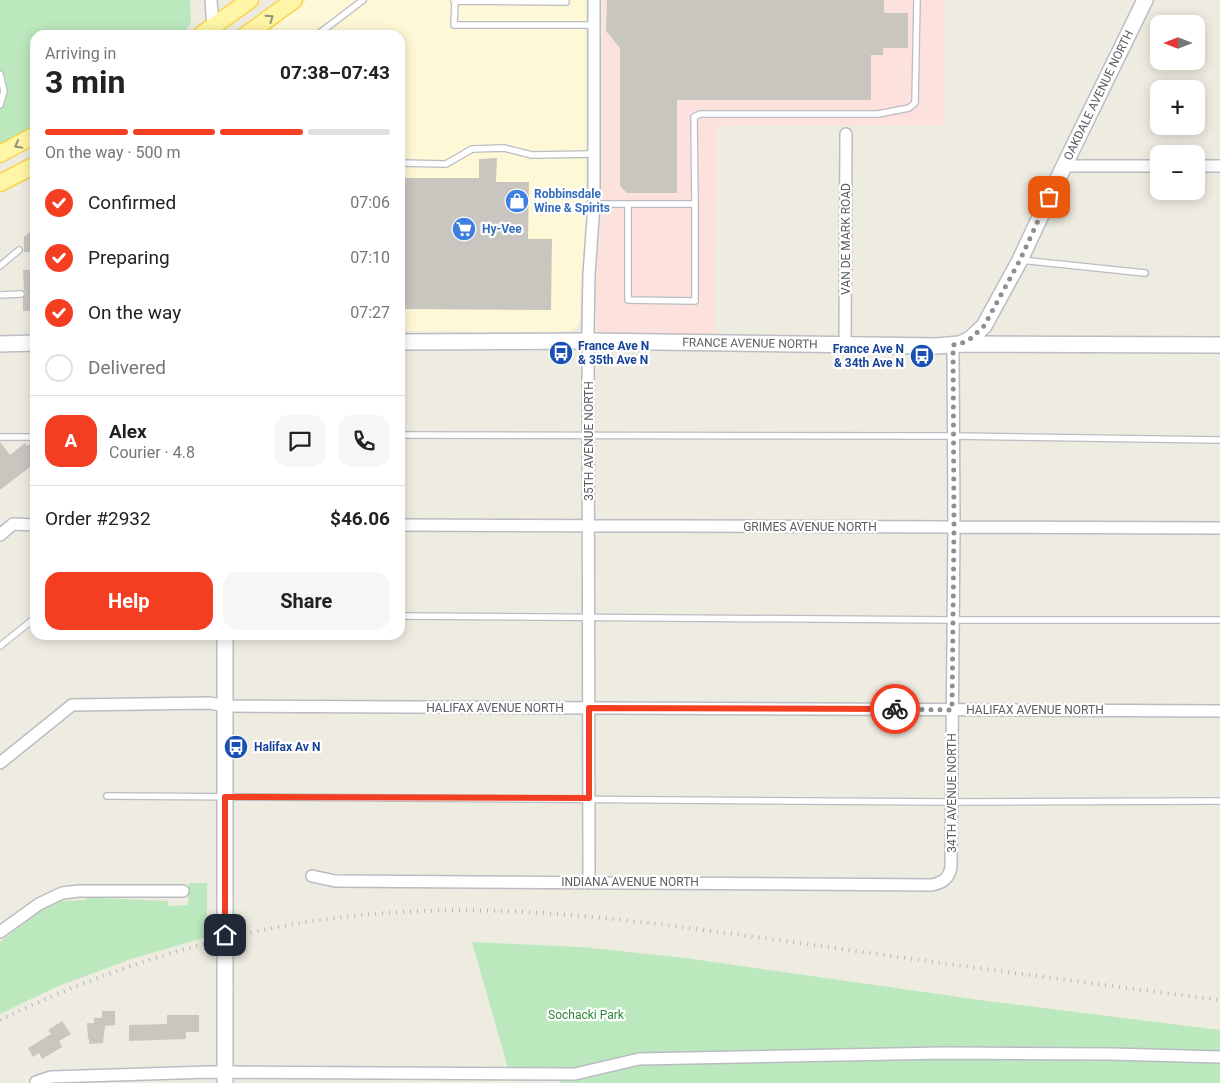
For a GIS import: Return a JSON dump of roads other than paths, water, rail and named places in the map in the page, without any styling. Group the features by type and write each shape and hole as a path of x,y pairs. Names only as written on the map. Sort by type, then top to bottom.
{"main road":[{"path":"212,30 250,0"},
{"path":"253,30 294,0"},
{"path":"0,154 30,138"},
{"path":"0,183 30,167"},
{"path":"0,189 30,178"}],"street":[{"path":"209,30 211,0"},
{"name":"35TH AVENUE NORTH","path":"589,882 589,275 594,204 594,0"},
{"name":"OAKDALE AVENUE NORTH","path":"956,345 970,339 984,326 1020,260 1145,0"},
{"name":"VAN DE MARK ROAD","path":"845,344 846,134"},
{"path":"1064,166 1150,166"},
{"path":"1205,166 1220,166"},
{"name":"FRANCE AVENUE NORTH","path":"405,342 589,341 956,345 1220,345"},
{"path":"0,344 30,343"},
{"name":"34TH AVENUE NORTH","path":"946,879 950,874 951,867 956,345"},
{"path":"0,535 13,524 30,525"},
{"name":"GRIMES AVENUE NORTH","path":"405,525 1220,528"},
{"path":"224,640 225,1078"},
{"name":"HALIFAX AVENUE NORTH","path":"0,763 72,705 210,703 225,706 1220,711"},
{"name":"INDIANA AVENUE NORTH","path":"312,876 335,881 932,885 946,879"},
{"path":"0,932 39,904 62,893 79,891 183,891"},
{"path":"36,1082 51,1077 225,1078 575,1074 639,1059 943,1053 1220,1057"}],"lane":[{"path":"324,30 363,0"},
{"path":"628,205 628,300 695,301 694,117 700,114 878,114 909,108 915,103 917,0"},
{"path":"566,2 454,1 454,24 595,25"},
{"path":"0,74 4,91 0,105"},
{"path":"405,163 446,164 472,149 504,148 532,155 594,154"},
{"path":"594,204 695,204"},
{"path":"0,266 19,250"},
{"path":"1020,260 1145,273"},
{"path":"0,295 22,294"},
{"path":"405,434 954,436 1220,440"},
{"path":"0,437 30,437"},
{"path":"405,616 1220,620"},
{"path":"0,646 30,622"},
{"path":"107,796 952,802 1220,801"}],"railway":[{"path":"0,1020 96,979 145,961 195,946 297,924 349,916 451,910 551,914 650,923 1220,1000"}],"place":[{"name":"Robbinsdale Wine & Spirits","path":"517,201"},
{"name":"Hy-Vee","path":"464,229"},
{"name":"France Ave N & 35th Ave N","path":"561,353"},
{"name":"France Ave N & 34th Ave N","path":"922,356"},
{"name":"Halifax Av N","path":"236,747"}],"park label":[{"name":"Sochacki Park","path":"586,1015"}]}
